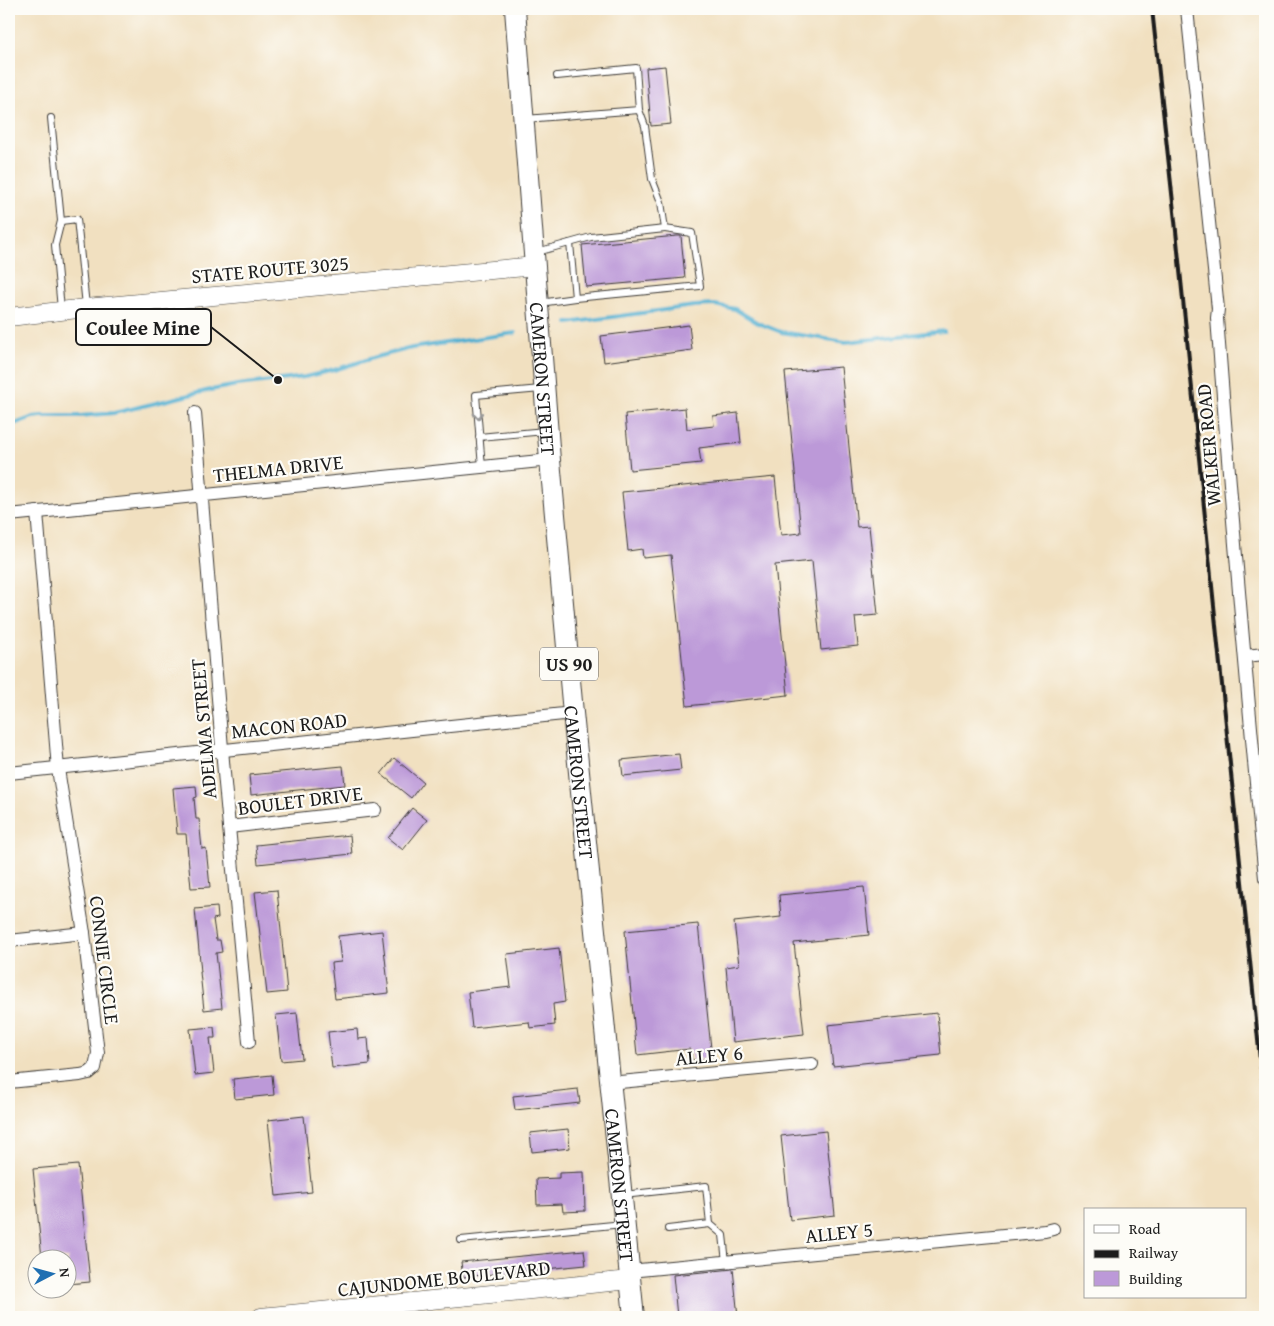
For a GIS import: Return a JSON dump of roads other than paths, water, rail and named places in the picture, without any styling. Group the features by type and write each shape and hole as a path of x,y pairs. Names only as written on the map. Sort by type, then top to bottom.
{"main road":[{"name":"CAMERON STREET","path":"515,9 550,460 573,714 634,1317"},
{"name":"STATE ROUTE 3025","path":"9,316 534,260"},
{"name":"CAJUNDOME BOULEVARD","path":"261,1317 345,1313 630,1276"}],"street":[{"name":"WALKER ROAD","path":"1187,9 1218,309 1217,318 1226,439 1245,656 1260,779 1265,878"},
{"name":"ADELMA STREET","path":"195,413 223,751 250,1042"},
{"name":"THELMA DRIVE","path":"9,514 550,460"},
{"name":"CONNIE CIRCLE","path":"9,1082 89,1073 95,1068 98,1053 84,933 58,769 37,512"},
{"path":"1245,656 1265,654"},
{"name":"MACON ROAD","path":"9,773 573,714"},
{"name":"BOULET DRIVE","path":"230,827 375,810"},
{"path":"9,941 84,933"},
{"name":"ALLEY 6","path":"609,1083 812,1064"},
{"name":"ALLEY 5","path":"630,1276 726,1262 1053,1229"}],"lane":[{"path":"558,76 636,68 639,110 644,126 652,179 661,202 665,229"},
{"path":"524,119 639,110"},
{"path":"50,118 61,221 55,245 61,310"},
{"path":"61,221 77,219 86,308"},
{"path":"534,260 570,243 591,237 665,229 692,232 700,286 575,298 538,304"},
{"path":"570,243 575,298"},
{"path":"482,467 476,395 545,388"},
{"path":"479,437 548,431"},
{"path":"622,1195 706,1186 710,1224 723,1235 726,1262"},
{"path":"461,1240 624,1224"},
{"path":"668,1229 710,1224"}],"waterway":[{"path":"568,323 694,306 715,305 735,309 758,323 781,332 846,342 944,331"},
{"path":"9,426 33,417 114,413 237,385 305,377 412,348 515,333"}],"railway":[{"path":"1152,9 1265,1109"}],"place":[{"name":"Coulee Mine","path":"278,380"}]}
